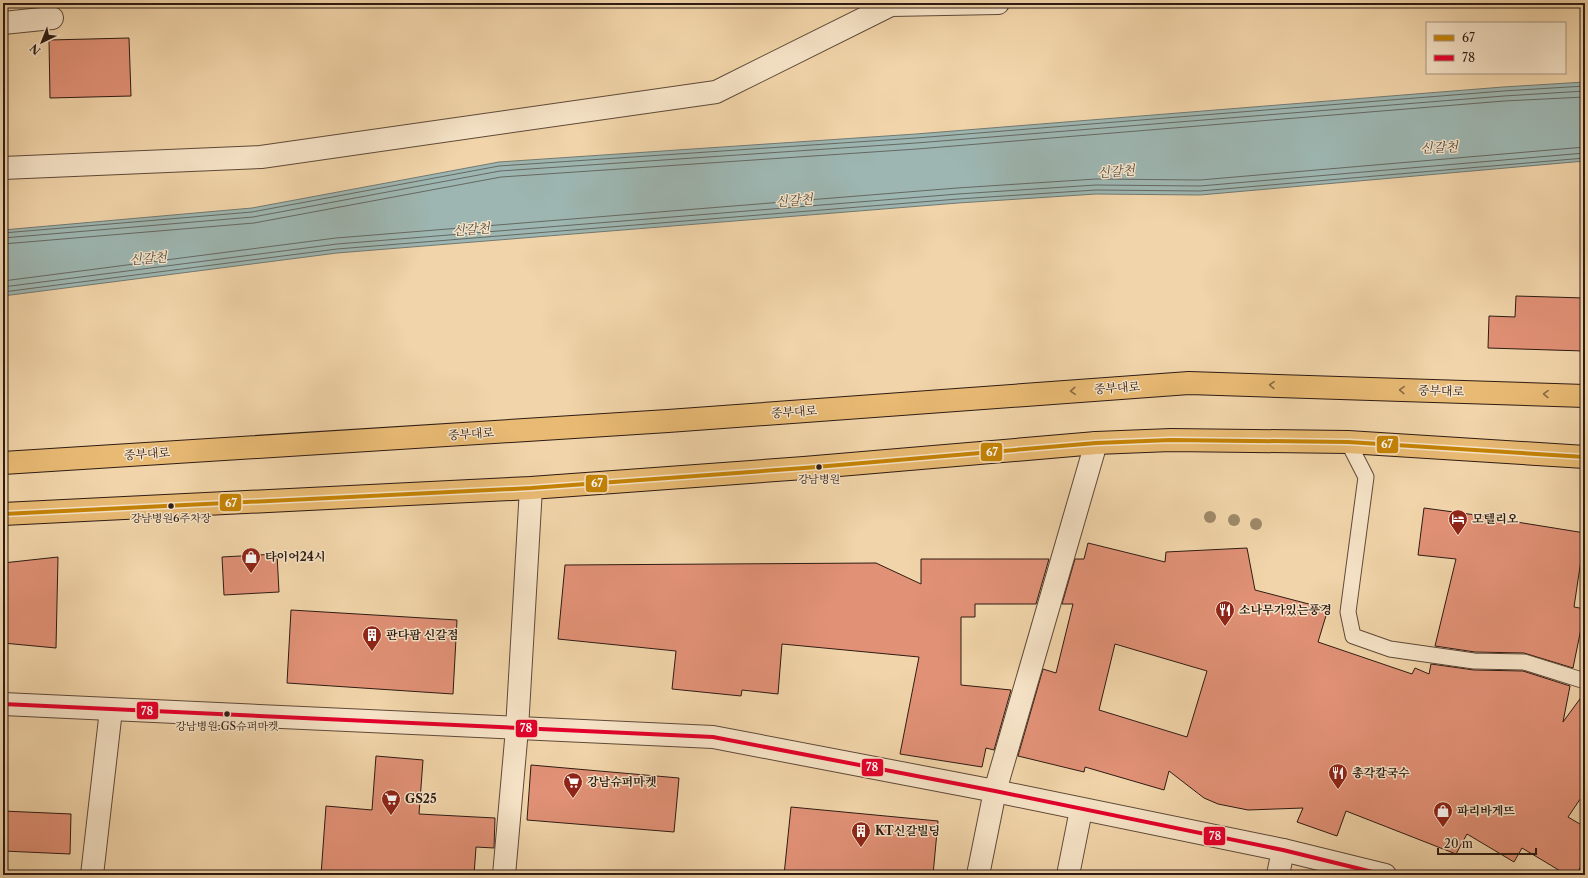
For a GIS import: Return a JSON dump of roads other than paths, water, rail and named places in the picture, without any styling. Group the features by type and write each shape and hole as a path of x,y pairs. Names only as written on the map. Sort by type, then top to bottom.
{"main road":[{"name":"중부대로","path":"3,463 668,421 1189,383 1585,396"},
{"path":"3,514 531,488 804,468 1096,443 1171,440 1348,442 1585,457"}],"street":[{"path":"3,168 261,157 716,92 891,5 998,3"},
{"path":"3,23 52,18"},
{"path":"978,875 995,791 1096,443"},
{"path":"504,875 517,729 531,488"},
{"path":"3,704 713,737 995,791 1081,810 1284,850 1385,875"},
{"path":"92,875 111,710"},
{"path":"1068,875 1081,810"},
{"path":"1278,875 1284,850"}],"lane":[{"path":"1348,442 1366,477 1348,612 1353,636 1390,649 1474,661 1524,662 1585,681"}],"water":[{"name":"신갈천","path":"1585,82 1585,161 1200,195 1096,194 958,203 337,253 3,296 3,230 252,208 499,162 916,134 1503,87"}],"place":[{"name":"강남병원","path":"819,467"},
{"name":"강남병원6주차장","path":"171,506"},
{"name":"모텔리오","path":"1458,536"},
{"name":"타이어24시","path":"251,574"},
{"name":"소나무가있는풍경","path":"1225,627"},
{"name":"판다팜 신갈점","path":"372,652"},
{"name":"강남병원.GS슈퍼마켓","path":"227,714"},
{"name":"총각칼국수","path":"1338,790"},
{"name":"강남슈퍼마켓","path":"573,799"},
{"name":"GS25","path":"391,816"},
{"name":"파리바게뜨","path":"1443,828"},
{"name":"KT신갈빌딩","path":"861,848"}]}
